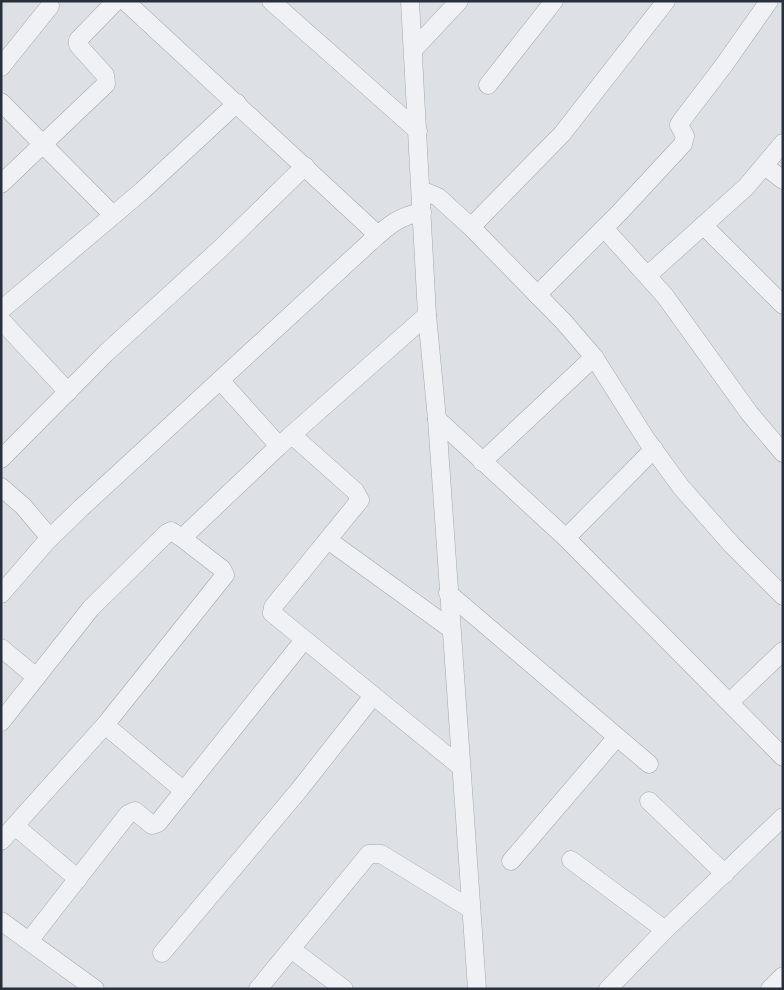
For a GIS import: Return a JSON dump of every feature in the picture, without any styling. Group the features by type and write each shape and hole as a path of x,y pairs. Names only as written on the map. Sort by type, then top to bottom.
{"street":[{"path":"1,184 106,84 105,75 78,46 78,40 116,1"},
{"path":"125,1 378,235"},
{"path":"272,1 418,131"},
{"path":"410,1 427,315 437,419 477,989"},
{"path":"413,50 459,1"},
{"path":"488,85 554,1"},
{"path":"471,227 562,134 666,1"},
{"path":"537,295 604,228 683,144 685,136 679,125 682,120 769,1"},
{"path":"1,67 50,6"},
{"path":"1,102 113,215"},
{"path":"1,310 113,215 237,103"},
{"path":"648,275 746,187 783,143"},
{"path":"1,459 68,392 305,166"},
{"path":"765,166 783,180"},
{"path":"421,190 438,197 471,227 563,321 594,357 654,449 703,512 783,596"},
{"path":"1,594 50,538 378,235 404,216 422,212"},
{"path":"703,225 783,305"},
{"path":"604,228 648,275 750,414 783,453"},
{"path":"182,538 285,441 427,315"},
{"path":"1,320 68,392"},
{"path":"482,462 594,357"},
{"path":"220,380 285,441 358,496 358,503 272,610 274,615 461,766"},
{"path":"437,419 566,538 783,757"},
{"path":"566,538 654,449"},
{"path":"1,487 23,506 50,538"},
{"path":"1,722 91,608 167,533 171,532 182,538 222,569 225,575 105,725 1,841"},
{"path":"328,540 451,629"},
{"path":"448,593 649,764"},
{"path":"29,941 128,814 135,811 155,825 304,640"},
{"path":"1,648 36,677"},
{"path":"730,702 783,651"},
{"path":"162,953 299,790 373,696"},
{"path":"105,725 184,791"},
{"path":"511,861 616,737"},
{"path":"649,801 725,874"},
{"path":"608,989 665,930 783,817"},
{"path":"15,826 78,878"},
{"path":"258,989 364,858 375,853 381,854 472,909"},
{"path":"571,860 665,930"},
{"path":"1,921 95,989"},
{"path":"291,949 344,989"},
{"path":"770,989 783,976"}]}
